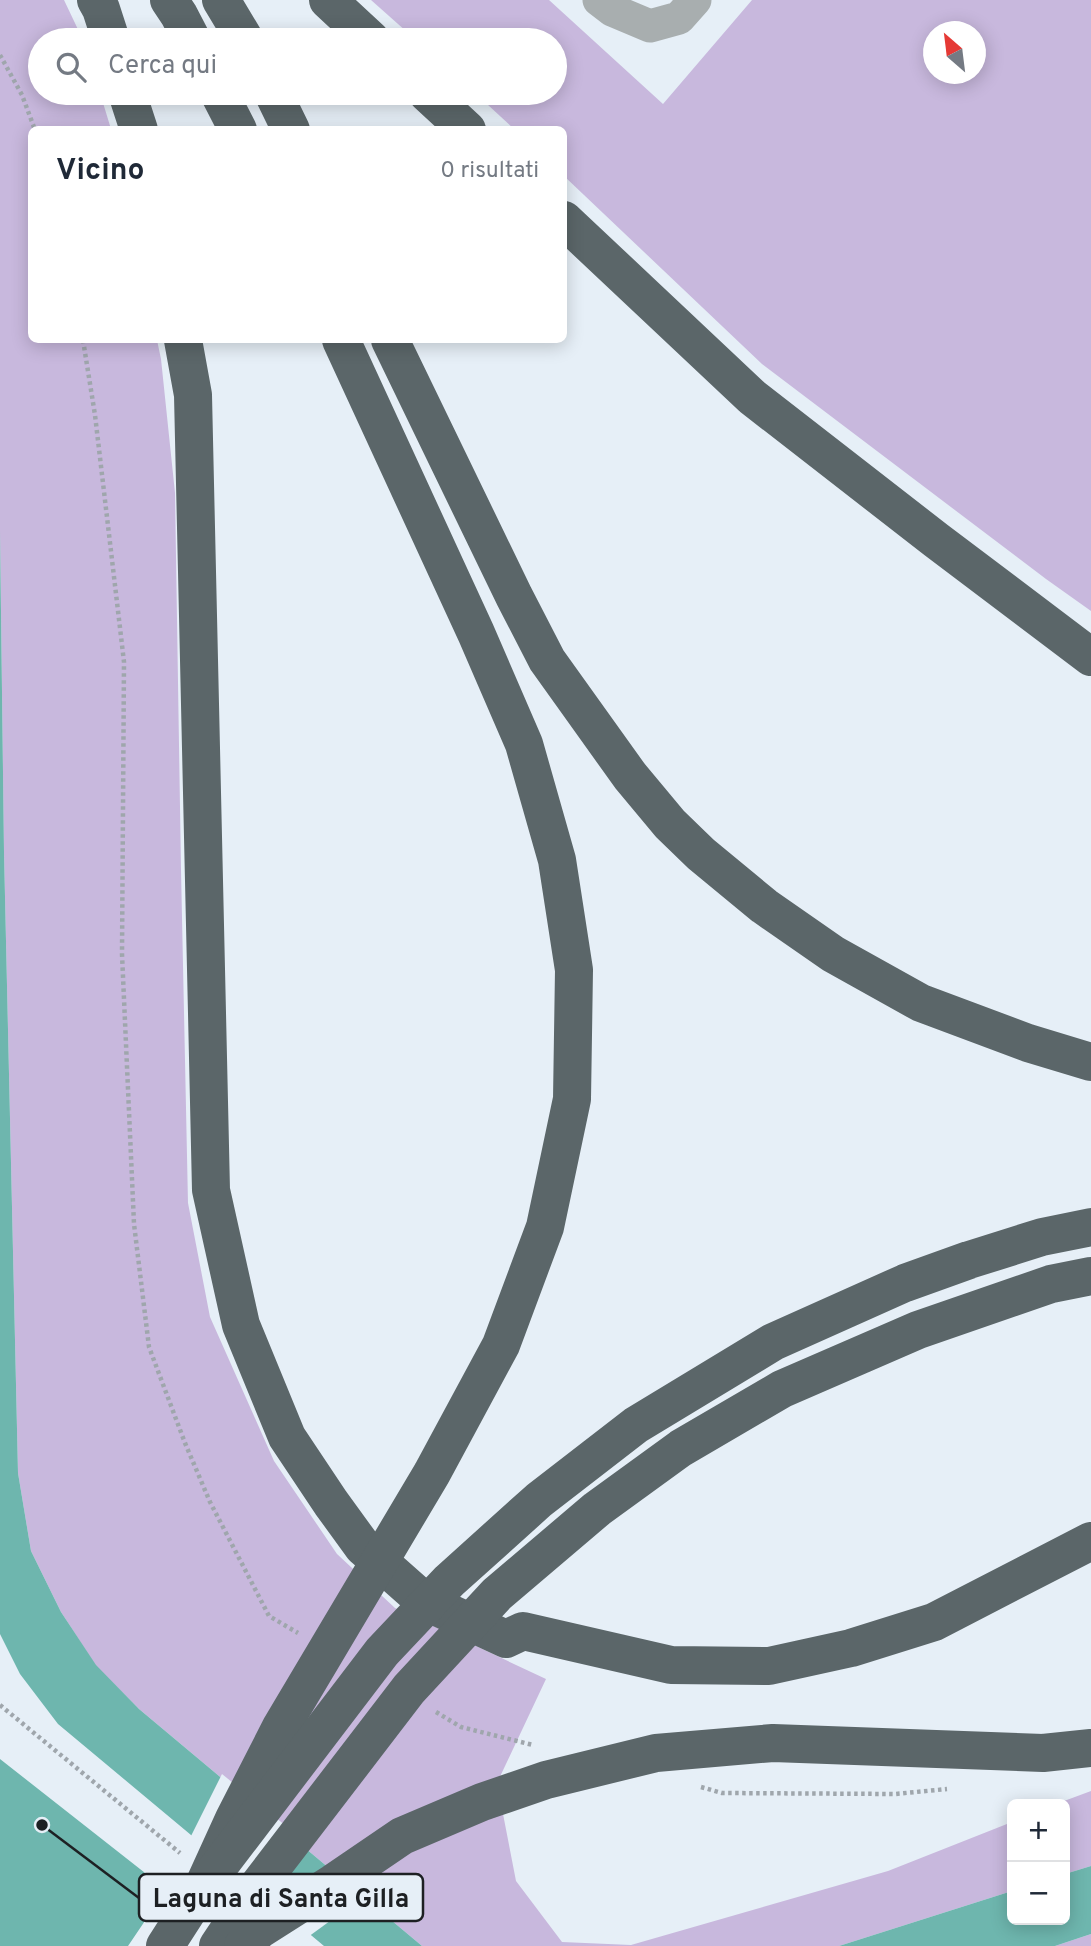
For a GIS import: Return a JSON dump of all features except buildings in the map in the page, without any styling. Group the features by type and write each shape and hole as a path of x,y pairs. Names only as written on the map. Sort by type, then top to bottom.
{"highway":[{"path":"96,0 107,28"},
{"path":"169,0 186,28"},
{"path":"221,0 238,28"},
{"path":"328,0 358,28"},
{"path":"131,105 138,126"},
{"path":"225,105 236,126"},
{"path":"279,105 288,126"},
{"path":"440,105 463,126"},
{"path":"567,223 752,397 1091,657"},
{"path":"184,343 193,395 211,1190 240,1325 287,1437 363,1546 424,1601 506,1639 523,1630 671,1665 769,1666 851,1648 934,1622 1091,1541"},
{"path":"165,1946 194,1872 234,1819 281,1727 432,1473 501,1345 545,1227 572,1099 574,970 557,860 524,744 375,409 342,343"},
{"path":"391,343 547,660 630,776 670,824 701,854 764,906 834,954 921,1003 1028,1043 1091,1062"},
{"path":"194,1872 382,1652 449,1581 539,1500 636,1424 773,1342 905,1283 1042,1237 1091,1227"},
{"path":"218,1946 258,1886 409,1689 497,1594 597,1509 681,1448 782,1389 918,1330 1051,1284 1091,1276"},
{"path":"243,1946 259,1930 402,1836 482,1802 546,1780 656,1753 773,1743 1043,1753 1091,1748"}],"lane":[{"path":"599,0 611,10 650,26 679,18 695,0"}],"path":[{"path":"0,55 22,95 34,126"},
{"path":"83,343 95,415 124,662 122,954 134,1224 149,1347 210,1502 269,1616 305,1637"},
{"path":"0,1704 194,1872"},
{"path":"425,1706 461,1727 539,1746"},
{"path":"696,1786 722,1793 895,1794 947,1788"}],"shaded area":[{"path":"0,0 64,0 77,28 28,28 28,105 104,105 110,126 28,126 28,343 158,343 175,493 188,1203 210,1317 274,1461 337,1554 395,1608 546,1679 497,1783 516,1881 562,1942 631,1945 888,1871 1007,1824 1007,1893 839,1946 422,1946 139,1709 96,1666 61,1612 31,1551 18,1473 4,852 0,531"},
{"path":"371,0 549,0 663,104 752,0 1091,0 1091,611 762,364 567,179 567,126 511,126 488,105 567,105 567,28 402,28"},
{"path":"0,531 4,852 18,1473 31,1551 61,1612 96,1665 139,1709 422,1946 324,1946 58,1724 20,1674 0,1634"},
{"path":"0,1759 168,1891 206,1931 229,1946 0,1946"},
{"path":"1091,1791 1091,1866 1070,1872 1070,1799"},
{"path":"1091,1866 1091,1934 1055,1946 839,1946 1007,1893 1007,1925 1070,1925 1070,1872"},
{"path":"1091,1934 1091,1946 1055,1946"}],"pier":[{"path":"222,1774 302,1839 262,1898 190,1838"},
{"path":"332,1865 367,1894 308,1937 273,1908"},
{"path":"166,1885 208,1928 233,1946 128,1946"}],"place":[{"name":"Laguna di Santa Gilla","path":"42,1825"}]}
